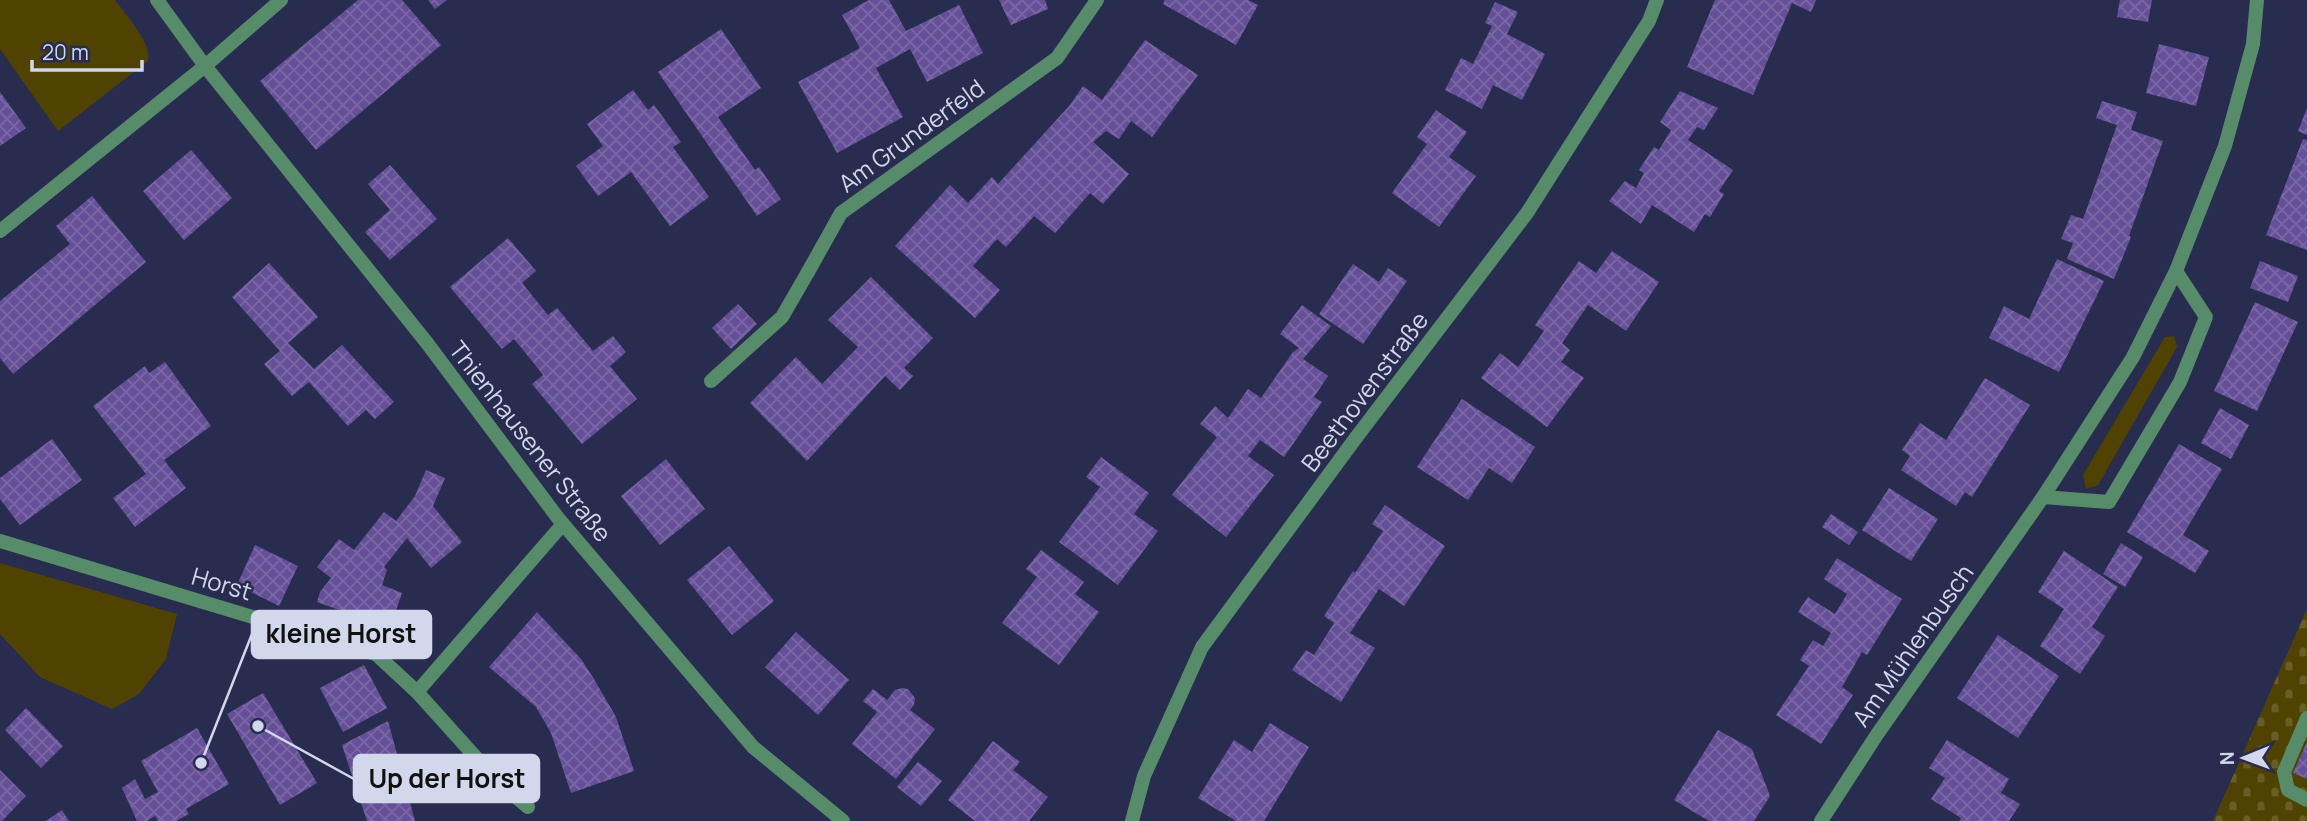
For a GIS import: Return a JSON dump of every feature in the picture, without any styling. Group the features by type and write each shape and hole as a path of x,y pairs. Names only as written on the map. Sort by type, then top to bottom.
{"street":[{"name":"Thienhausener Straße","path":"157,0 205,66 427,343 563,524 752,747 843,821"},
{"path":"0,230 205,66 281,0"},
{"name":"Am Grunderfeld","path":"711,381 782,317 841,213 1057,58 1097,0"},
{"name":"Beethovenstraße","path":"1132,821 1144,776 1202,647 1355,439 1527,213 1648,21 1657,0"},
{"name":"Am Mühlenbusch","path":"1821,821 1876,736 2043,497 2133,357 2176,271 2225,146 2253,44 2258,0"},
{"path":"2043,497 2109,502 2179,382 2206,317 2176,271"},
{"path":"417,692 563,524"},
{"name":"Horst","path":"0,541 376,654 417,692 498,782 528,807"},
{"path":"2307,718 2284,772 2288,790 2307,800"}],"green space":[{"path":"0,0 115,0 142,38 148,61 58,131 0,49"},
{"path":"2174,336 2177,347 2098,485 2086,489 2083,475 2165,337"},
{"path":"0,563 177,614 166,659 139,694 112,709 40,677 0,634"},
{"path":"2307,609 2307,821 2213,821"}],"building":[{"path":"358,0 402,0 441,45 316,150 260,81"},
{"path":"428,0 447,0 435,9"},
{"path":"869,0 889,0 906,31 959,5 983,53 927,82 910,49 876,68 903,117 837,153 798,82 860,48 842,15"},
{"path":"999,0 1045,0 1048,9 1011,25"},
{"path":"1165,0 1248,0 1258,5 1236,45 1163,4"},
{"path":"1715,0 1816,0 1811,12 1792,3 1753,95 1687,67"},
{"path":"2120,0 2152,0 2148,22 2117,17"},
{"path":"1495,2 1518,12 1507,34 1545,54 1522,100 1493,85 1482,109 1445,90 1461,58 1473,64 1492,26 1485,23"},
{"path":"721,29 761,88 718,117 755,170 759,167 781,199 757,216 658,72"},
{"path":"1145,40 1198,75 1152,137 1131,121 1119,139 1106,131 1093,142 1129,174 1103,204 1090,193 1055,233 1034,216 1006,247 997,239 973,266 1000,290 975,318 895,246 950,185 968,203 992,177 998,184 1070,105 1083,86 1102,100"},
{"path":"2159,44 2209,57 2196,106 2146,93"},
{"path":"633,90 648,110 654,105 681,142 673,147 709,197 670,226 631,172 598,196 576,166 603,146 587,124"},
{"path":"1680,91 1718,108 1704,130 1697,127 1688,140 1733,170 1719,191 1724,194 1710,217 1705,214 1694,232 1652,205 1641,224 1609,201 1625,181 1636,188 1644,173 1639,170 1654,147 1659,150 1671,130 1660,122"},
{"path":"0,92 26,128 0,146"},
{"path":"2102,101 2137,112 2131,130 2163,141 2114,279 2067,259 2073,243 2061,239 2071,215 2083,219 2117,125 2096,118"},
{"path":"2307,108 2307,135 2298,131"},
{"path":"1436,110 1467,132 1449,157 1476,176 1439,227 1392,193 1427,144 1417,137"},
{"path":"2303,139 2307,140 2307,250 2266,235"},
{"path":"191,150 232,198 184,240 143,191"},
{"path":"390,165 437,219 390,260 365,232 390,210 368,184"},
{"path":"92,196 146,262 13,374 0,358 0,301 70,244 56,226"},
{"path":"508,238 536,271 522,283 548,315 557,308 593,351 613,336 626,352 610,366 637,399 582,444 532,384 543,375 514,339 502,349 450,287"},
{"path":"1612,251 1659,282 1626,331 1588,305 1562,343 1570,350 1561,362 1584,378 1547,427 1481,378 1500,353 1518,367 1544,331 1535,325 1579,261 1596,273"},
{"path":"2057,259 2104,281 2059,372 1989,338 2004,306 2029,319"},
{"path":"2260,261 2298,276 2288,302 2250,288"},
{"path":"269,263 318,317 288,343 314,369 342,345 394,402 375,419 366,410 348,426 309,382 292,396 264,364 280,351 232,297"},
{"path":"1353,264 1379,282 1388,268 1407,281 1363,344 1319,314"},
{"path":"871,277 933,338 904,368 913,376 900,390 885,376 807,461 750,403 796,357 822,384 858,347 828,320"},
{"path":"2255,302 2298,322 2257,411 2214,391"},
{"path":"738,304 757,324 731,349 712,328"},
{"path":"1302,305 1331,326 1303,359 1328,376 1314,397 1322,402 1284,457 1260,440 1248,456 1274,475 1226,537 1172,495 1217,437 1200,424 1215,406 1228,418 1248,389 1261,398 1293,352 1299,348 1280,334"},
{"path":"165,362 211,426 164,460 186,488 135,527 113,498 146,474 93,406 145,366 149,373"},
{"path":"1985,378 2030,405 1972,497 1965,492 1956,506 1901,470 1910,456 1902,450 1920,423 1946,440"},
{"path":"1462,399 1535,447 1512,483 1489,468 1468,500 1417,467"},
{"path":"2220,408 2249,425 2231,459 2201,443"},
{"path":"52,439 82,480 20,525 0,499 0,478"},
{"path":"2179,444 2222,469 2183,535 2209,551 2195,573 2127,532"},
{"path":"1101,457 1149,493 1134,514 1158,531 1118,585 1059,542 1100,487 1086,477"},
{"path":"666,459 705,509 660,545 621,496"},
{"path":"426,470 445,478 433,506 462,542 431,568 407,538 384,567 387,570 382,585 402,593 390,628 317,602 320,592 331,578 317,567 339,539 354,550 384,512 396,521 415,496"},
{"path":"1889,488 1938,519 1911,561 1862,530"},
{"path":"1385,505 1445,546 1404,606 1379,589 1350,633 1375,648 1341,702 1292,670 1306,650 1314,655 1334,623 1324,616 1383,531 1372,524"},
{"path":"1831,514 1858,532 1849,545 1822,527"},
{"path":"2121,543 2143,557 2125,587 2103,574"},
{"path":"255,545 298,566 279,606 237,585"},
{"path":"729,546 774,601 732,635 687,580"},
{"path":"1041,550 1084,582 1075,594 1099,612 1059,665 1002,623 1037,577 1026,569"},
{"path":"2064,551 2118,587 2092,627 2105,636 2080,674 2040,646 2064,609 2038,592"},
{"path":"1837,558 1902,599 1867,655 1862,652 1842,687 1853,695 1821,744 1776,715 1809,666 1800,660 1813,640 1823,646 1831,633 1798,612 1808,597 1835,614 1847,594 1824,579"},
{"path":"537,612 581,659 594,679 616,717 634,771 571,793 551,733 536,707 489,667"},
{"path":"796,632 849,680 818,715 765,667"},
{"path":"1998,635 2059,676 2018,738 1957,698"},
{"path":"364,665 387,708 343,732 320,688"},
{"path":"873,689 887,700 895,690 908,689 915,698 910,710 935,729 896,779 852,744 877,712 863,701"},
{"path":"263,693 317,783 280,805 227,714"},
{"path":"26,708 63,746 41,768 5,730"},
{"path":"388,721 415,821 367,821 342,745"},
{"path":"1270,723 1309,747 1264,821 1236,821 1198,798 1234,740 1252,752"},
{"path":"197,728 229,784 186,809 189,814 176,821 158,821 155,816 147,821 137,821 122,788 135,779 145,799 158,792 141,761"},
{"path":"1718,730 1752,749 1770,796 1754,821 1709,821 1674,800"},
{"path":"1947,740 2009,779 2001,793 2020,804 2009,821 1959,821 1961,818 1931,799 1945,778 1929,768"},
{"path":"993,741 1020,762 1013,770 1048,797 1029,821 975,821 948,800"},
{"path":"2307,742 2307,779 2293,773"},
{"path":"918,762 942,781 921,806 897,787"},
{"path":"0,770 26,796 2,821 0,821"},
{"path":"62,810 69,821 46,821"}],"place":[{"name":"Up der Horst","path":"258,726"},
{"name":"kleine Horst","path":"201,763"}]}
